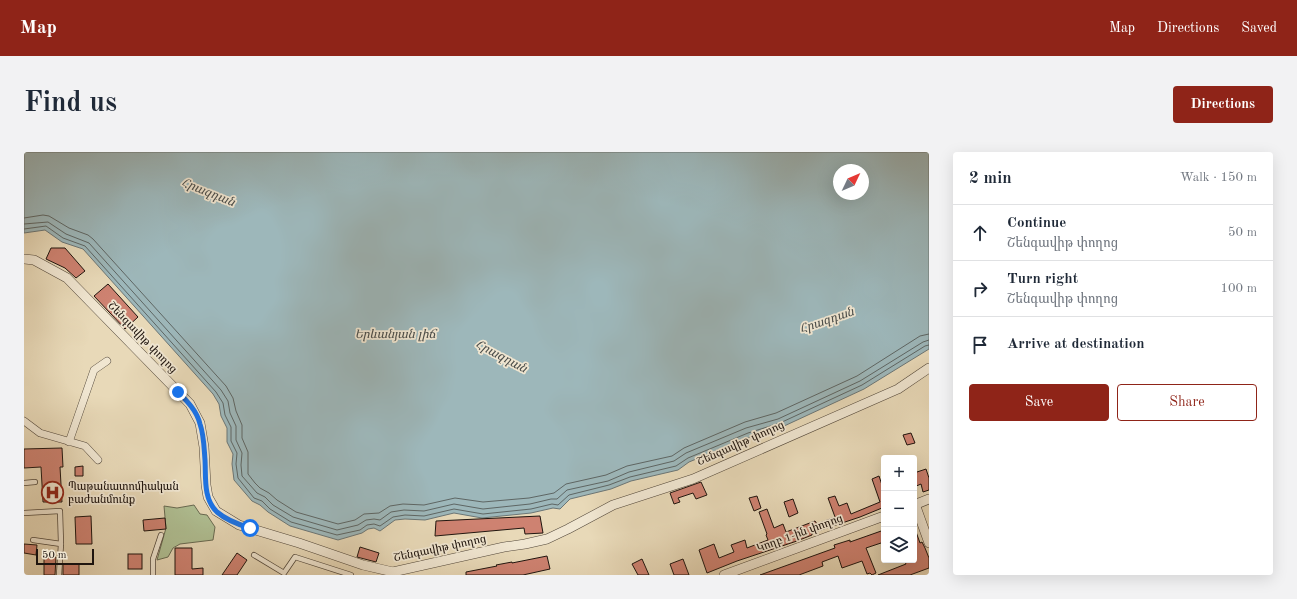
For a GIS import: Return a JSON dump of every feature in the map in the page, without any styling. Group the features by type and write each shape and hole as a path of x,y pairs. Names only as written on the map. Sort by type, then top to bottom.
{"street":[{"name":"Շենգավիթ փողոց","path":"24,259 34,260 67,278 190,404 200,423 204,447 208,497 216,511 239,525 394,574 504,547 547,539 613,505 694,478 898,388 929,368"},
{"path":"69,442 94,370 107,361"},
{"path":"24,421 40,433 86,446 98,460"},
{"path":"917,503 929,499"},
{"path":"917,512 929,542"},
{"name":"Կողբ 1-ին փողոց","path":"724,575 881,517"}],"lane":[{"path":"24,483 35,482"},
{"path":"24,513 60,511 60,575"},
{"path":"153,575 153,559 162,536"},
{"path":"33,540 61,544"},
{"path":"254,554 284,573 295,557 351,575"}],"green space":[{"path":"194,505 200,514 207,515 215,527 213,540 180,544 173,548 168,557 157,560 166,528 164,506 177,508"}],"water":[{"name":"Երևանյան լիճ","path":"24,152 929,152 929,349 864,389 782,427 750,437 689,462 678,470 631,481 611,489 570,499 560,509 553,508 531,513 482,518 454,513 425,520 395,520 380,531 374,528 368,529 362,533 338,540 290,526 252,501 234,480 232,464 233,454 227,442 227,428 221,416 219,404 213,394 83,249 62,242 45,230 24,233"}],"building":[{"path":"51,248 65,248 85,271 76,278 65,268 46,259"},
{"path":"108,284 138,317 125,329 94,296"},
{"path":"911,433 915,443 907,445 903,435"},
{"path":"62,448 63,467 60,467 62,502 43,502 41,467 24,468 24,449"},
{"path":"83,466 83,476 75,476 75,467"},
{"path":"926,469 929,478 929,490 923,492 921,484 917,486 917,472"},
{"path":"879,476 881,482 881,508 812,533 812,535 797,541 737,561 707,573 699,550 714,544 719,558 734,552 731,545 745,540 747,548 768,540 759,512 767,509 774,528 783,524 786,532 815,521 817,524 835,517 828,498 835,496 839,506 847,503 851,514 880,502 872,479"},
{"path":"701,482 707,495 696,499 693,493 678,498 680,502 674,504 670,493"},
{"path":"757,496 761,508 754,511 749,498"},
{"path":"793,499 798,513 789,517 784,502"},
{"path":"91,516 92,544 76,544 75,517"},
{"path":"540,516 543,533 525,534 524,528 435,536 436,521"},
{"path":"165,518 166,529 144,531 143,520"},
{"path":"881,531 881,543 866,548 876,573 872,575 870,573 867,574 862,561 842,568 838,556 822,562 823,566 799,575 760,575 835,548 834,545 850,540 850,542"},
{"path":"917,535 929,558 929,568 910,575 878,575 906,564 917,563"},
{"path":"24,544 37,545 36,555 24,553"},
{"path":"360,547 379,553 376,562 357,557"},
{"path":"175,548 192,548 192,569 203,568 203,575 175,575"},
{"path":"237,553 247,560 237,575 222,575"},
{"path":"128,554 142,554 142,569 128,569"},
{"path":"547,556 550,569 523,575 466,575 466,572"},
{"path":"44,557 56,557 55,575 44,575"},
{"path":"642,559 649,575 638,575 632,564"},
{"path":"683,559 689,575 674,575 670,564"},
{"path":"63,564 79,564 79,575 63,575"}],"place":[{"name":"Պաթանատոմիական բաժանմունք","path":"52,493"}],"route":[{"path":"178,392 190,404 200,423 204,447 208,497 216,511 221,515 239,525 250,528"}],"water label":[{"name":"Հրազդան","path":"208,193"},
{"name":"Հրազդան","path":"827,321"},
{"name":"Հրազդան","path":"501,357"}]}
